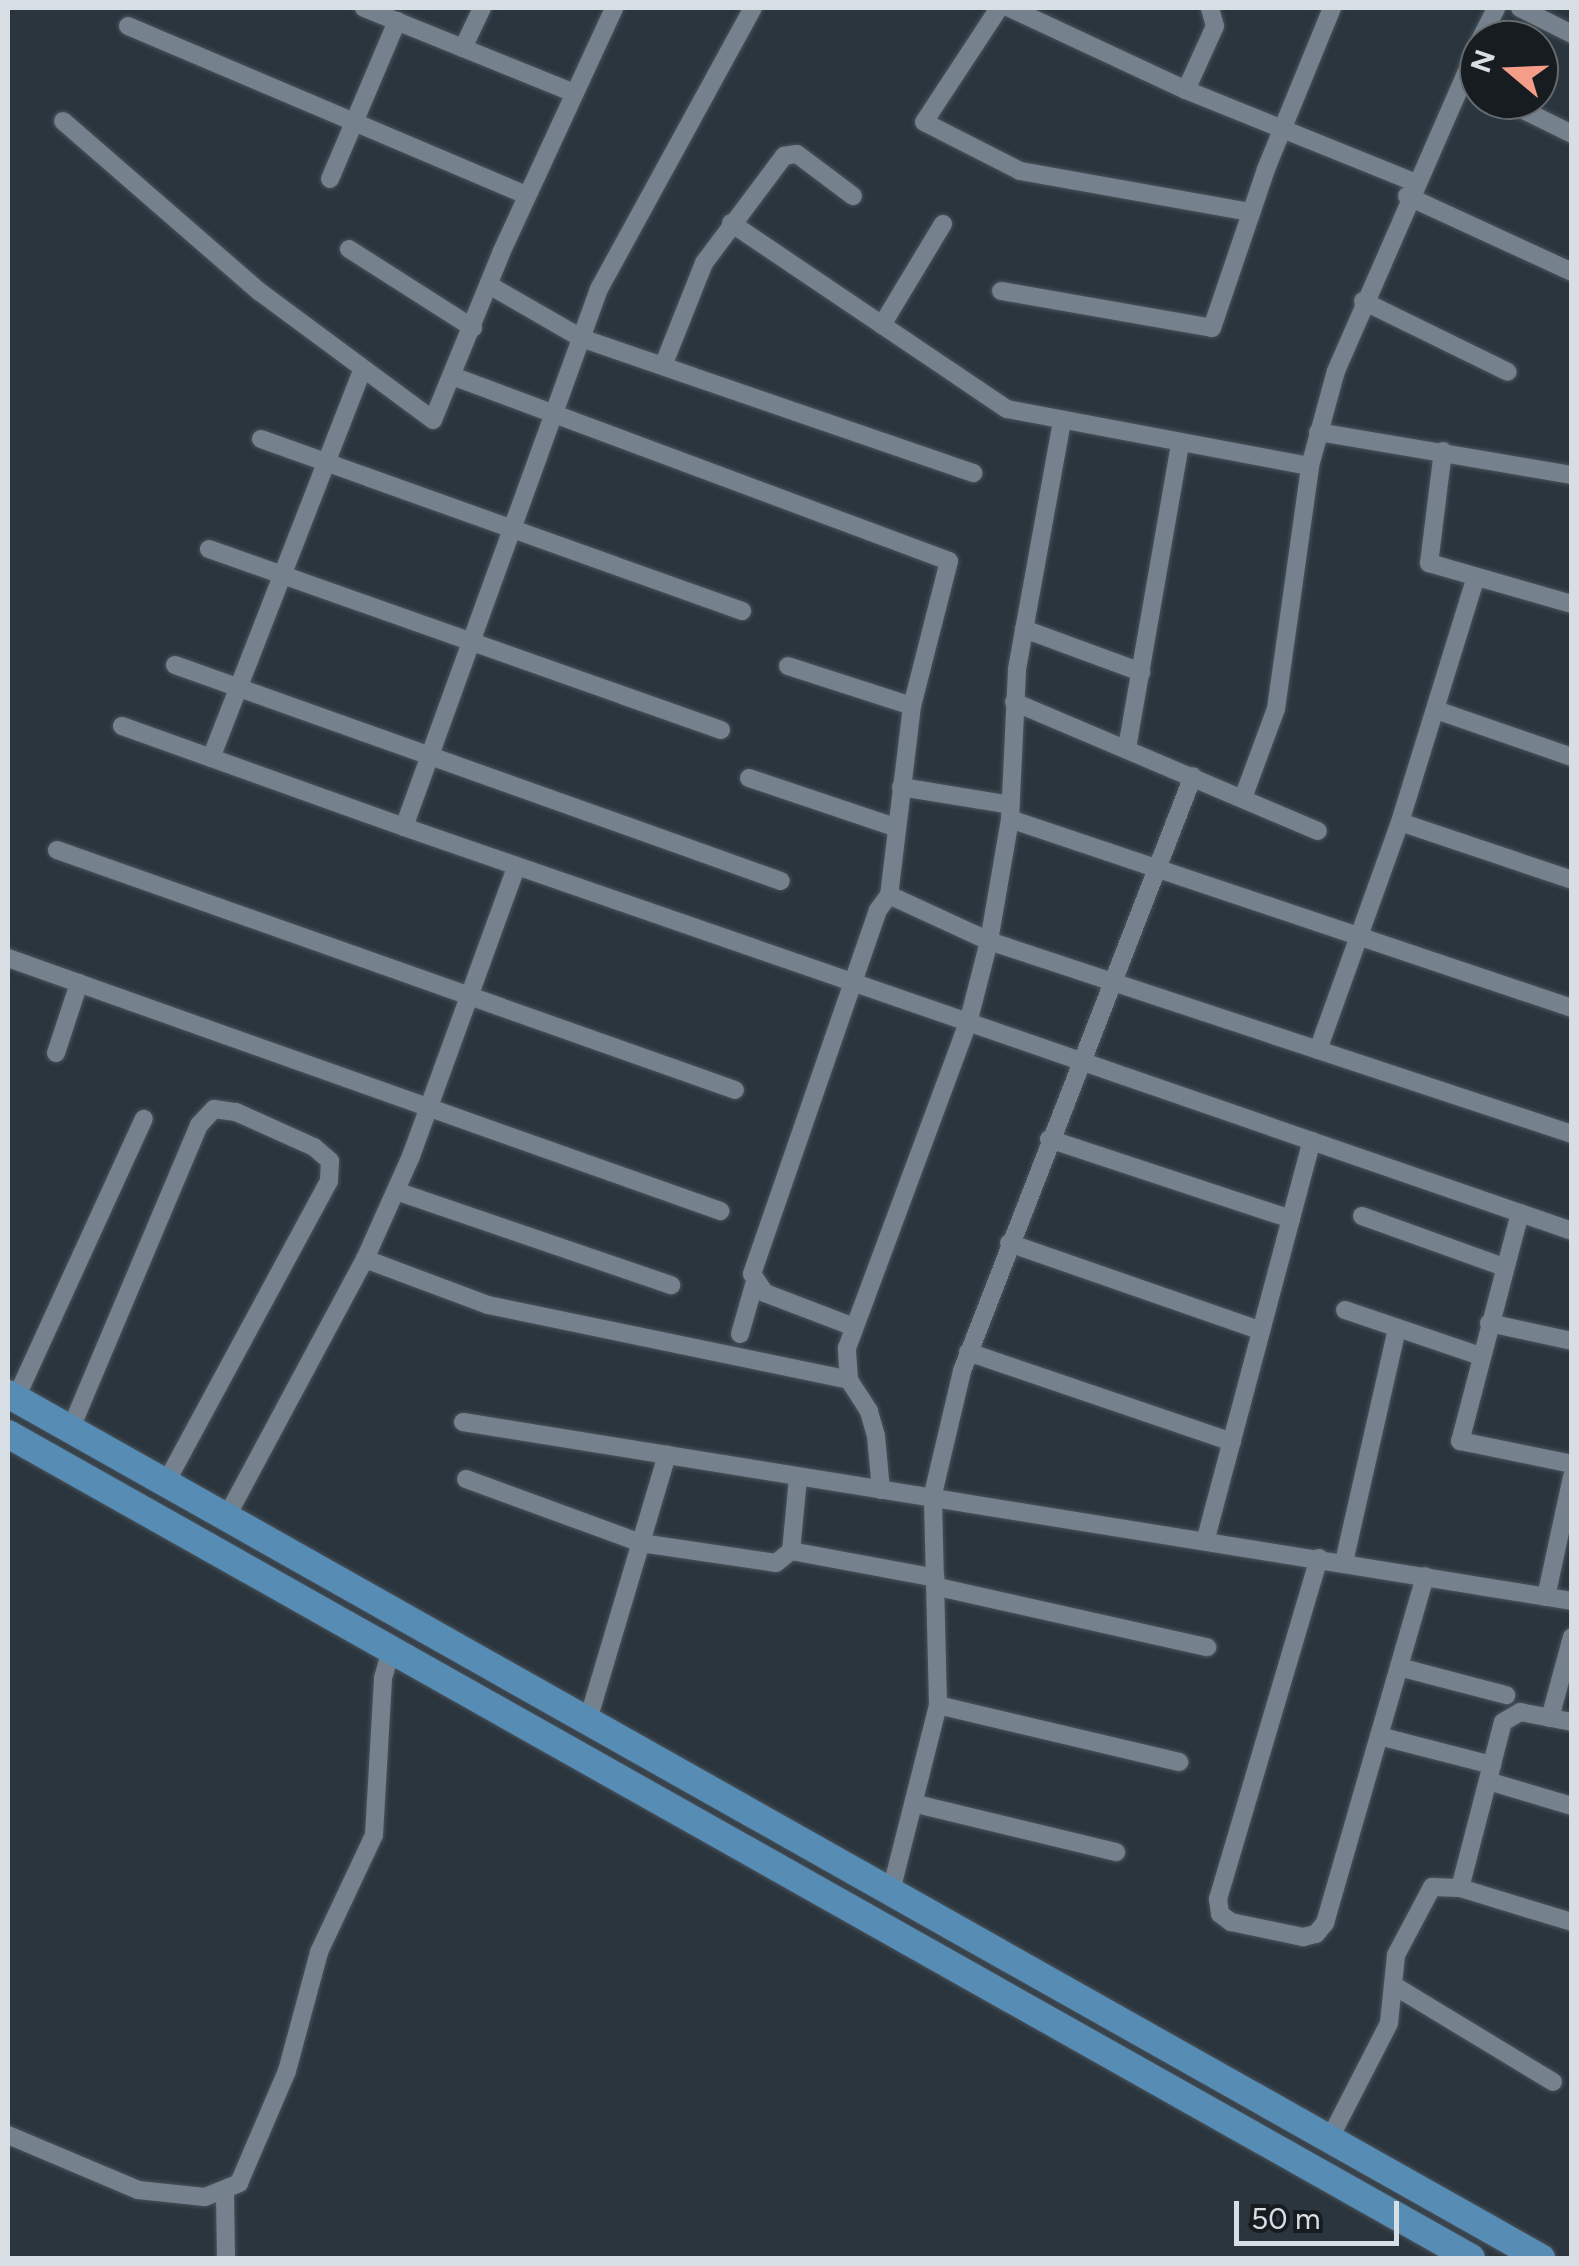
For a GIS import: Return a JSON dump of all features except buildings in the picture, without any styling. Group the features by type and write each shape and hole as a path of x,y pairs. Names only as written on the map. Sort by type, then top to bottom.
{"main road":[{"path":"12,1396 1541,2258"},
{"path":"8,1434 1471,2258"}],"street":[{"path":"364,8 574,92"},
{"path":"463,48 482,8"},
{"path":"63,121 260,292 433,420 527,195 614,8"},
{"path":"404,827 580,338 642,203 753,8"},
{"path":"999,8 924,122 1020,171 1252,212"},
{"path":"1010,8 1410,189 1572,272"},
{"path":"1186,90 1215,26 1210,8"},
{"path":"1002,290 1212,328 1281,130 1332,8"},
{"path":"1520,8 1572,34"},
{"path":"330,179 397,22"},
{"path":"128,26 527,195"},
{"path":"1244,798 1276,709 1318,432 1363,302 1410,189 1459,103"},
{"path":"1544,120 1572,134"},
{"path":"662,366 704,263 731,223 790,153 854,196"},
{"path":"731,223 1007,408 1062,422 1310,466"},
{"path":"882,326 944,224"},
{"path":"348,249 473,328"},
{"path":"488,285 580,338 972,472"},
{"path":"1363,302 1508,372"},
{"path":"210,758 362,369"},
{"path":"454,377 950,561 912,706 889,895 878,910 858,984 752,1274 754,1285 740,1334"},
{"path":"882,1490 870,1412 849,1380 845,1366 854,1327 968,1023 988,941 1010,812 1014,702 1024,629 1062,422"},
{"path":"1318,432 1572,475"},
{"path":"262,439 742,611"},
{"path":"1127,748 1180,444"},
{"path":"1443,451 1428,563 1572,604"},
{"path":"209,548 720,730"},
{"path":"1318,1050 1400,822 1475,578"},
{"path":"1024,629 1141,672"},
{"path":"174,665 781,881"},
{"path":"788,666 912,706"},
{"path":"1014,702 1318,831"},
{"path":"1436,710 1572,757"},
{"path":"122,726 516,867 1572,1230"},
{"path":"891,1891 917,1804 938,1706 933,1494 968,1352 1109,981 1194,776"},
{"path":"749,778 895,827"},
{"path":"901,787 1010,812 1359,937 1572,1008"},
{"path":"1400,822 1572,880"},
{"path":"57,850 735,1090"},
{"path":"228,1516 365,1259 396,1191 516,867"},
{"path":"889,895 988,941 1572,1134"},
{"path":"8,958 720,1211"},
{"path":"56,1053 80,984"},
{"path":"70,1428 200,1125 214,1109 236,1112 314,1147 330,1161 329,1181 167,1481"},
{"path":"12,1396 144,1119"},
{"path":"1049,1139 1291,1219"},
{"path":"1206,1538 1312,1141"},
{"path":"396,1191 671,1284"},
{"path":"1520,1212 1460,1441 1572,1464"},
{"path":"1362,1216 1504,1267"},
{"path":"1009,1244 1261,1331"},
{"path":"365,1259 488,1305 849,1380"},
{"path":"754,1285 854,1327"},
{"path":"1345,1310 1480,1356"},
{"path":"1489,1322 1572,1340"},
{"path":"1344,1562 1397,1328"},
{"path":"968,1352 1232,1442"},
{"path":"463,1422 798,1478 933,1494 1206,1538 1572,1601"},
{"path":"588,1720 668,1455"},
{"path":"1546,1596 1572,1476"},
{"path":"466,1479 641,1543 776,1563 791,1551 798,1478"},
{"path":"791,1551 1207,1647"},
{"path":"1319,1558 1218,1899 1220,1914 1231,1922 1316,1934 1426,1576"},
{"path":"1550,1718 1572,1638"},
{"path":"8,2135 138,2190 226,2194 239,2183 271,2115 320,1952 374,1834 383,1678 392,1647"},
{"path":"1399,1667 1506,1695"},
{"path":"938,1706 1180,1762"},
{"path":"1460,1888 1509,1714 1572,1722"},
{"path":"1379,1736 1490,1773 1572,1806"},
{"path":"917,1804 1116,1852"},
{"path":"1330,2138 1389,2023 1396,1956 1422,1898 1442,1884 1572,1922"},
{"path":"1393,1985 1553,2082"},
{"path":"226,2194 226,2258"}]}
